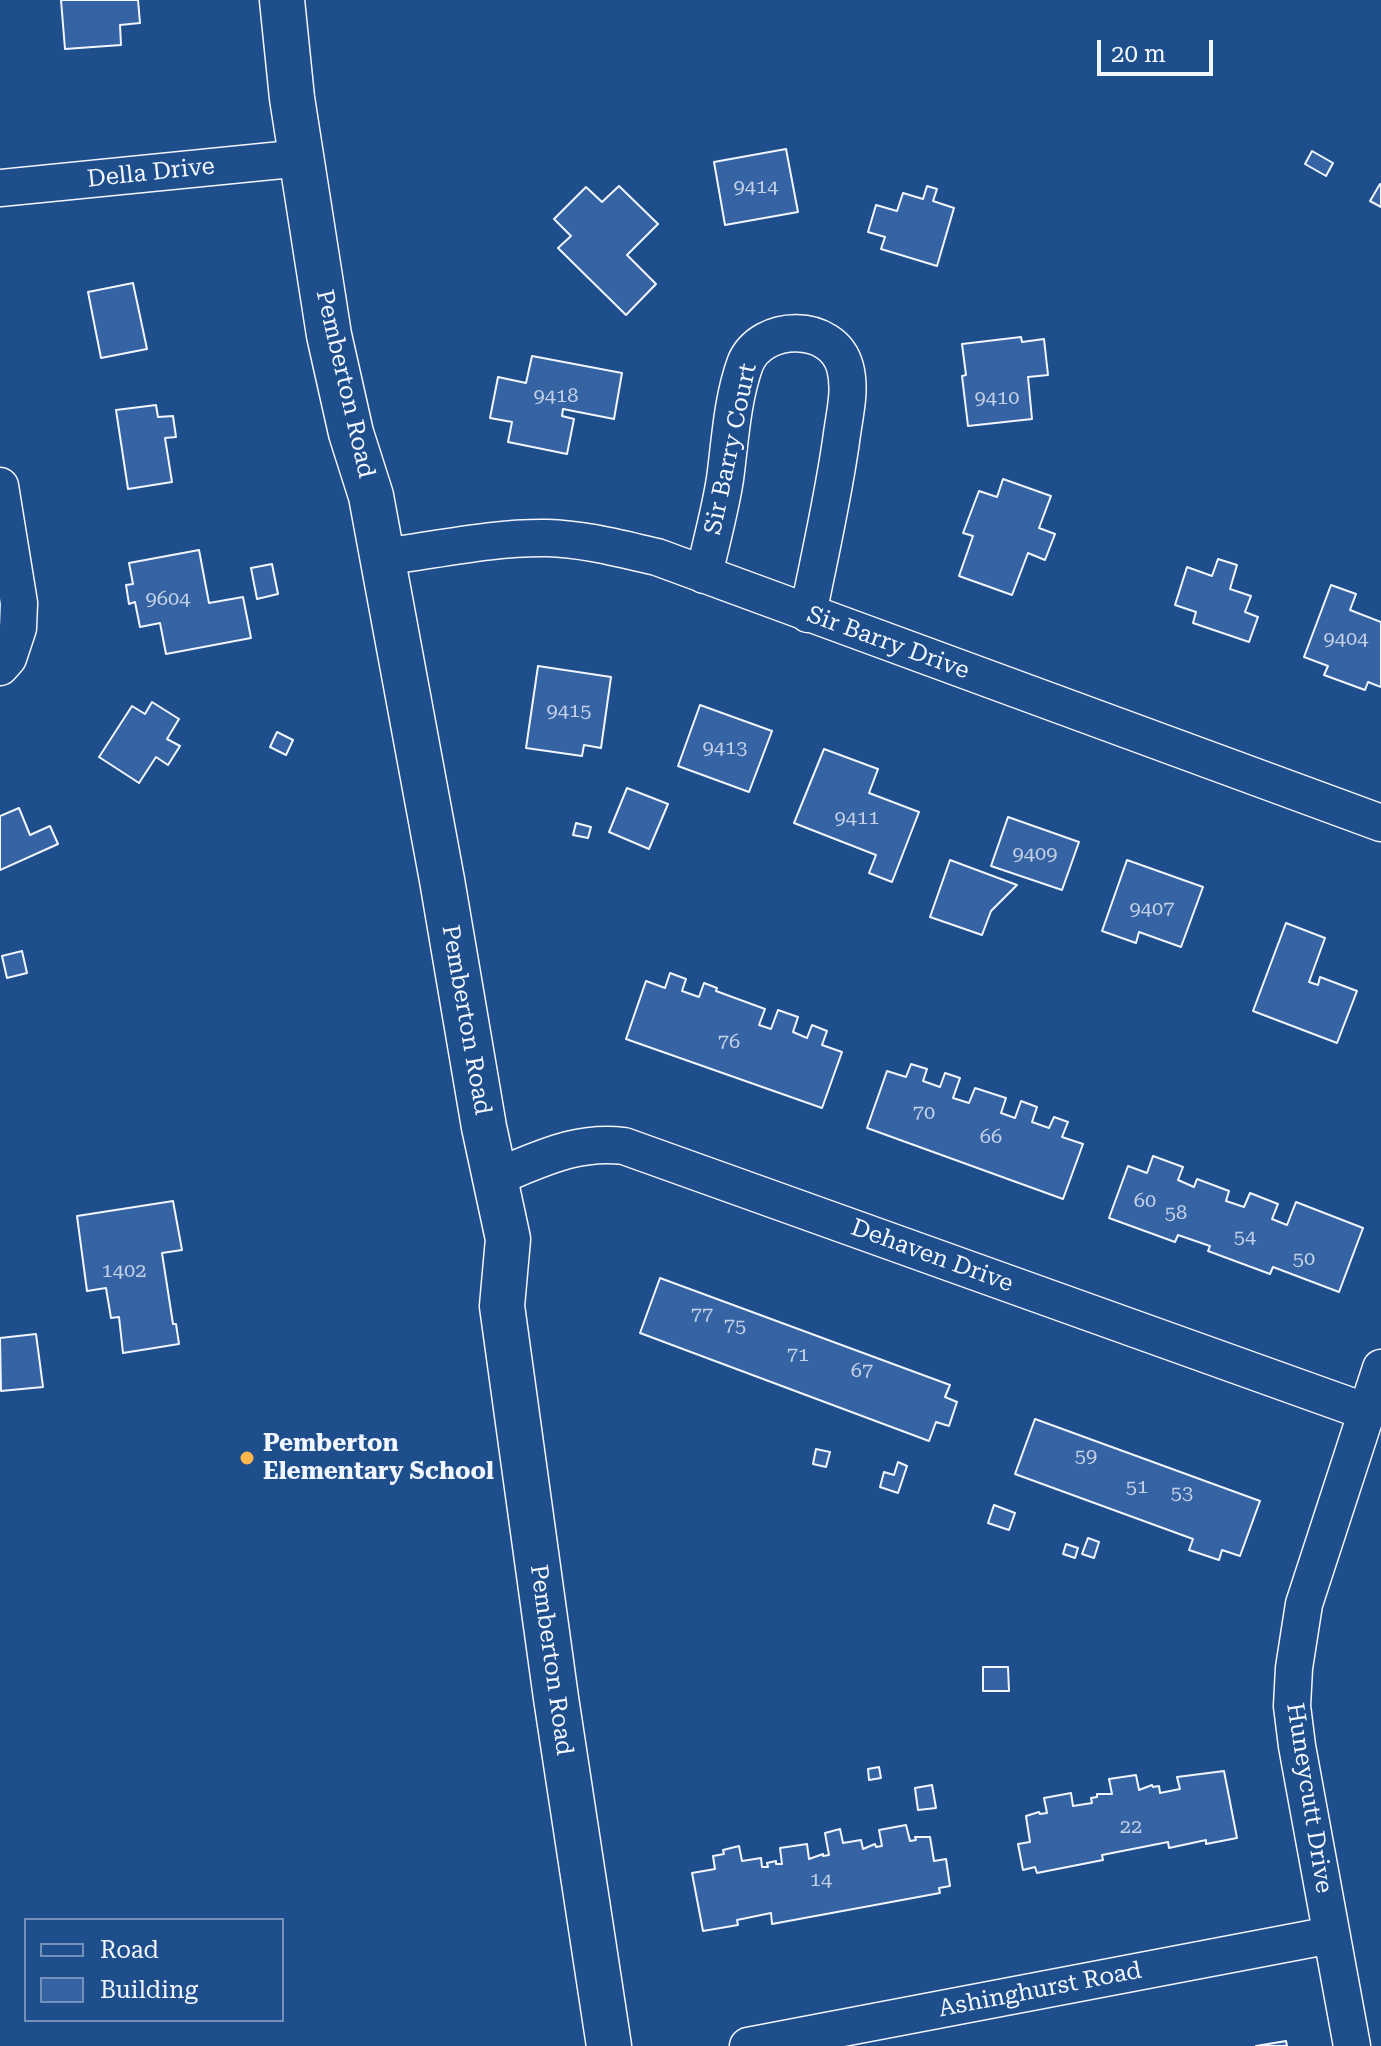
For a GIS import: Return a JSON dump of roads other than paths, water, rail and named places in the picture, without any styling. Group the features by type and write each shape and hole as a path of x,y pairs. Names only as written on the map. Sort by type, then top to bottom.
{"street":[{"name":"Pemberton Road","path":"282,0 292,98 329,335 351,433 371,496 484,1127 508,1239 502,1306 556,1698 609,2046"},
{"name":"Della Drive","path":"0,188 302,158"},
{"name":"Sir Barry Court","path":"704,575 745,363 755,348 769,337 799,333 824,341 835,348 845,365 848,390 837,469 808,614"},
{"path":"0,486 19,603 18,628 8,658 0,667"},
{"name":"Sir Barry Drive","path":"381,557 546,538 583,541 657,557 1381,823"},
{"name":"Dehaven Drive","path":"496,1177 563,1150 600,1143 624,1146 1367,1412"},
{"name":"Huneycutt Drive","path":"1352,2046 1292,1706 1294,1668 1304,1604 1381,1368"},
{"name":"Ashinghurst Road","path":"748,2046 1331,1935"}],"place":[{"name":"Pemberton Elementary School","path":"247,1458"}]}
